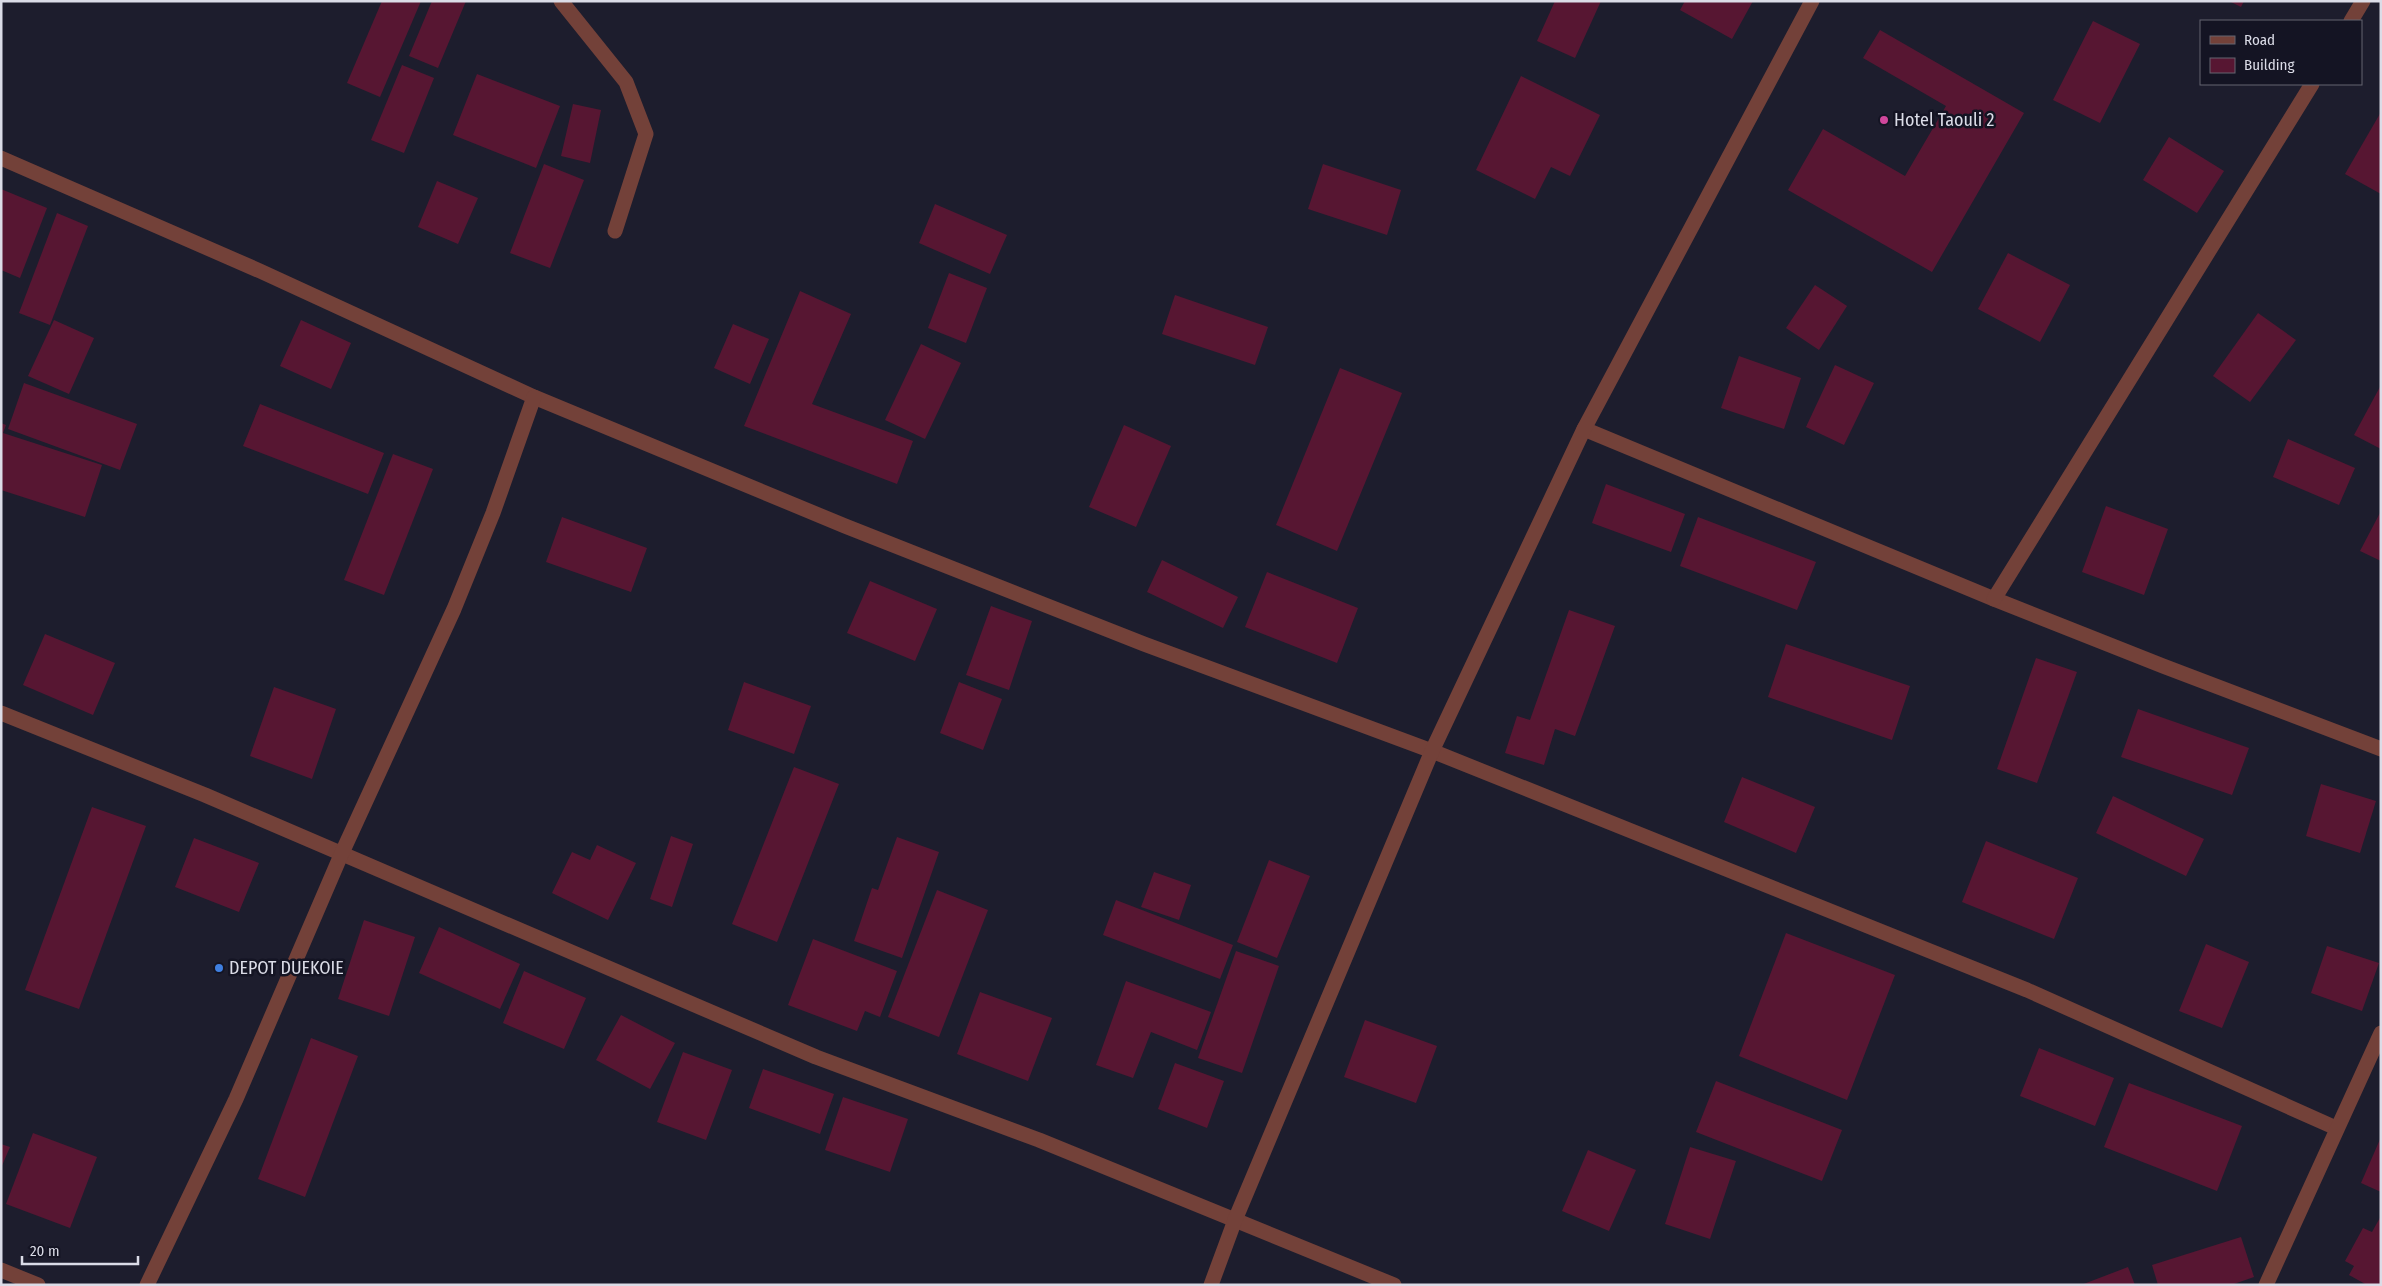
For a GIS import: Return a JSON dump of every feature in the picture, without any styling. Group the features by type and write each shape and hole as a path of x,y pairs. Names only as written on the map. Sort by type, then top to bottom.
{"street":[{"path":"561,1 626,82 646,134 615,231"},
{"path":"1211,1285 1235,1220 1432,751 1584,429 1812,1"},
{"path":"2352,20 2363,1"},
{"path":"1994,599 2311,85"},
{"path":"1,158 260,271 534,397 845,526 1144,644 1432,751 2027,990 2336,1128"},
{"path":"147,1285 236,1099 340,854 454,609 493,513 534,397"},
{"path":"1584,429 1994,599 2381,749"},
{"path":"1,713 205,795 816,1056 1039,1140 1394,1285"},
{"path":"2266,1285 2381,1033"},
{"path":"1,1270 38,1285"}],"building":[{"path":"382,1 421,1 380,97 347,83"},
{"path":"432,1 466,1 438,68 409,56"},
{"path":"1555,1 1601,1 1575,58 1537,41"},
{"path":"1685,1 1753,1 1732,39 1680,10"},
{"path":"2229,1 2244,1 2241,7"},
{"path":"2093,21 2140,44 2100,123 2053,100"},
{"path":"1880,30 2024,113 1932,272 1788,190 1823,129 1905,176 1946,106 1863,58"},
{"path":"402,65 434,78 404,153 371,140"},
{"path":"477,74 560,106 536,168 453,135"},
{"path":"1521,76 1600,115 1570,176 1551,167 1535,199 1476,170"},
{"path":"573,104 601,110 590,163 561,156"},
{"path":"2381,112 2381,194 2345,174"},
{"path":"2169,137 2224,171 2197,213 2143,180"},
{"path":"544,164 584,180 550,268 510,253"},
{"path":"1323,164 1401,190 1387,235 1308,209"},
{"path":"437,181 478,198 458,244 418,227"},
{"path":"1,189 47,208 20,278 1,270"},
{"path":"935,204 1007,235 990,274 919,243"},
{"path":"57,213 88,226 50,325 19,313"},
{"path":"2008,253 2070,285 2040,342 1978,309"},
{"path":"949,273 987,288 966,343 928,328"},
{"path":"1815,285 1847,306 1819,350 1786,328"},
{"path":"800,291 851,314 812,404 913,441 897,484 744,426"},
{"path":"1175,295 1268,327 1255,365 1162,334"},
{"path":"2258,313 2296,340 2250,402 2213,376"},
{"path":"54,320 94,338 69,394 28,376"},
{"path":"301,320 351,343 331,389 280,366"},
{"path":"733,324 769,339 750,384 714,368"},
{"path":"921,344 961,363 925,439 885,420"},
{"path":"1739,356 1801,378 1784,429 1721,408"},
{"path":"1835,365 1874,383 1844,445 1806,427"},
{"path":"1340,368 1402,393 1337,551 1276,525"},
{"path":"24,383 137,424 120,470 8,429"},
{"path":"2381,385 2381,449 2354,435"},
{"path":"260,404 384,453 368,494 243,446"},
{"path":"1,423 6,425 3,433 102,465 85,517 1,490"},
{"path":"1124,425 1171,446 1136,527 1089,507"},
{"path":"2288,439 2355,468 2339,505 2273,477"},
{"path":"393,454 433,469 384,595 344,580"},
{"path":"1606,484 1685,514 1671,552 1592,523"},
{"path":"2106,506 2168,529 2144,595 2082,572"},
{"path":"2381,511 2381,561 2360,551"},
{"path":"562,517 647,548 631,592 546,562"},
{"path":"1698,517 1816,562 1797,610 1680,566"},
{"path":"1162,560 1238,597 1223,628 1147,592"},
{"path":"1267,572 1358,608 1337,663 1245,627"},
{"path":"870,581 937,609 915,661 847,633"},
{"path":"991,606 1032,621 1009,690 966,675"},
{"path":"1569,610 1615,626 1575,736 1555,729 1544,765 1505,753 1517,716 1530,720"},
{"path":"45,634 115,663 93,715 23,685"},
{"path":"1786,644 1910,686 1892,740 1768,697"},
{"path":"2036,658 2077,672 2037,783 1997,769"},
{"path":"744,682 811,706 794,754 728,730"},
{"path":"959,682 1002,699 983,750 940,733"},
{"path":"274,687 336,709 312,779 250,756"},
{"path":"2138,709 2249,748 2232,795 2121,757"},
{"path":"794,767 839,784 777,942 732,924"},
{"path":"1742,777 1815,807 1796,853 1724,822"},
{"path":"2321,784 2376,801 2360,853 2306,836"},
{"path":"2113,796 2204,839 2186,876 2096,833"},
{"path":"92,807 146,826 79,1009 25,990"},
{"path":"671,836 693,844 672,907 650,899"},
{"path":"897,837 939,852 902,958 854,941 872,888 878,890"},
{"path":"194,838 259,863 239,912 175,887"},
{"path":"1986,841 2078,878 2054,939 1962,902"},
{"path":"597,845 636,863 608,920 552,893 572,852 590,860"},
{"path":"1269,860 1310,876 1277,958 1237,942"},
{"path":"1154,872 1191,885 1179,920 1141,907"},
{"path":"937,890 988,910 939,1037 888,1017"},
{"path":"1116,900 1233,945 1220,979 1103,935"},
{"path":"364,920 415,937 389,1016 338,999"},
{"path":"439,927 520,964 500,1009 419,973"},
{"path":"1786,933 1895,975 1847,1100 1739,1056"},
{"path":"813,939 897,971 880,1017 865,1011 857,1031 788,1005"},
{"path":"2206,944 2249,962 2222,1028 2179,1011"},
{"path":"2327,946 2379,963 2362,1011 2311,993"},
{"path":"1236,951 1279,966 1242,1073 1198,1058"},
{"path":"524,971 586,998 564,1049 503,1023"},
{"path":"1126,981 1211,1012 1197,1050 1151,1032 1133,1078 1096,1065"},
{"path":"980,992 1052,1018 1028,1081 957,1054"},
{"path":"621,1015 675,1043 650,1089 596,1060"},
{"path":"1365,1020 1437,1046 1416,1103 1344,1077"},
{"path":"311,1038 358,1056 305,1197 258,1179"},
{"path":"2039,1048 2114,1078 2095,1126 2020,1096"},
{"path":"683,1052 732,1070 706,1140 657,1122"},
{"path":"1175,1063 1224,1081 1207,1128 1158,1109"},
{"path":"763,1069 834,1094 820,1134 749,1108"},
{"path":"1716,1081 1842,1130 1822,1181 1696,1132"},
{"path":"2129,1083 2242,1126 2217,1191 2104,1147"},
{"path":"843,1097 908,1119 890,1172 825,1150"},
{"path":"33,1133 97,1157 70,1228 6,1204"},
{"path":"2381,1137 2381,1192 2361,1183"},
{"path":"1,1144 10,1147 1,1168"},
{"path":"1690,1147 1736,1161 1710,1239 1665,1224"},
{"path":"1588,1150 1636,1170 1609,1231 1562,1211"},
{"path":"2381,1216 2381,1285 2367,1285 2349,1275 2354,1266 2345,1261 2363,1228 2372,1232"},
{"path":"2241,1237 2254,1277 2231,1285 2158,1285 2152,1265"},
{"path":"2128,1267 2135,1285 2081,1285"}],"place":[{"name":"Hotel Taouli 2","path":"1884,120"},
{"name":"DEPOT DUEKOIE","path":"219,968"}]}
